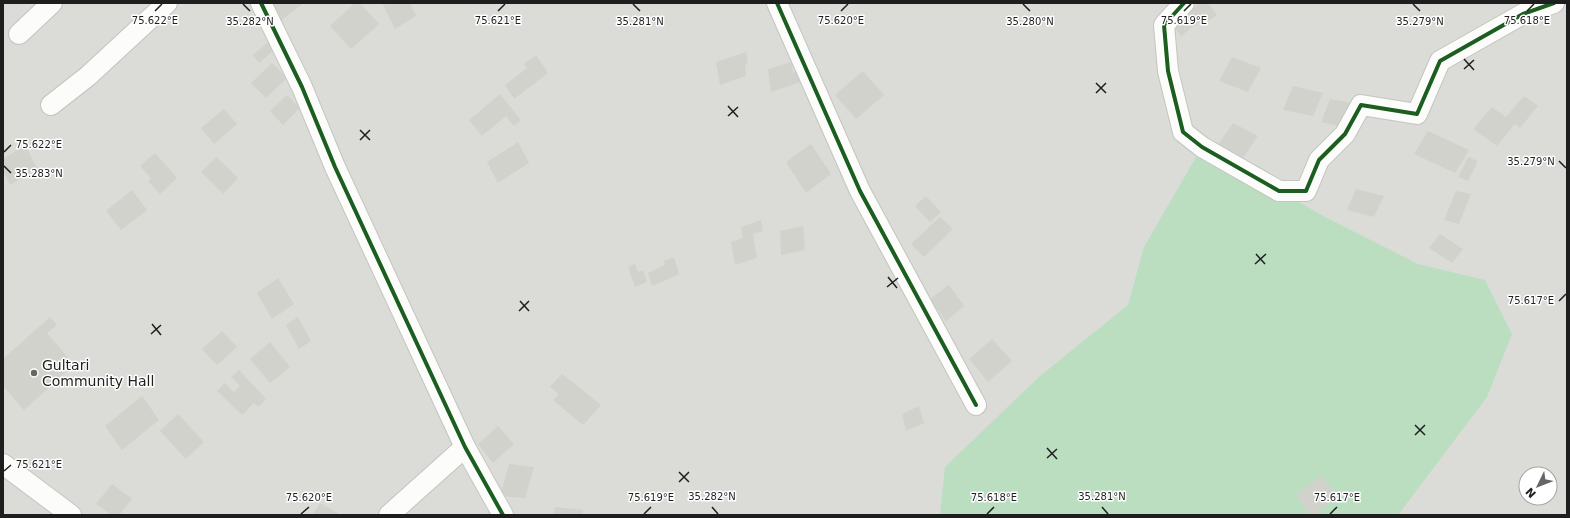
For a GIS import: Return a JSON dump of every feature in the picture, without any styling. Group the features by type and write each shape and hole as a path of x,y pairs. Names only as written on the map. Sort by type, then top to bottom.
{"street":[{"path":"19,34 52,3"},
{"path":"51,105 88,76 168,3"},
{"path":"261,3 302,86 335,167 465,447 503,515"},
{"path":"777,3 860,191 976,405"},
{"path":"1184,3 1164,25 1168,71 1183,132 1202,147 1279,191 1306,191 1319,160 1345,134 1361,105 1417,114 1440,61 1523,14 1554,3"},
{"path":"389,515 465,447"},
{"path":"3,464 71,515"}],"shaded area":[{"path":"3,3 1567,3 1567,515 3,515"}],"green space":[{"path":"1202,147 1325,217 1418,264 1485,280 1512,334 1487,397 1398,515 940,515 945,467 1040,376 1128,305 1144,247"}],"building":[{"path":"275,3 304,3 279,22 269,8"},
{"path":"355,3 360,3 379,24 351,49 330,26"},
{"path":"382,3 410,3 416,16 395,29"},
{"path":"1199,3 1208,3 1217,15 1207,22 1204,18 1181,36 1172,24"},
{"path":"269,41 275,49 259,63 253,55"},
{"path":"746,52 748,63 745,64 746,76 720,85 716,62"},
{"path":"536,55 548,73 514,99 505,85 527,68 524,64"},
{"path":"1232,57 1261,68 1248,92 1219,81"},
{"path":"791,62 793,73 802,70 804,81 771,92 768,69"},
{"path":"272,63 287,78 266,98 251,83"},
{"path":"863,71 884,95 856,119 835,95"},
{"path":"1293,86 1323,93 1313,116 1283,110"},
{"path":"500,94 521,120 514,126 506,116 482,136 469,120"},
{"path":"287,95 300,108 283,125 270,111"},
{"path":"1524,96 1538,106 1520,128 1515,124 1497,146 1473,129 1492,107 1506,117"},
{"path":"1330,99 1353,103 1343,127 1321,122"},
{"path":"224,109 237,124 214,144 201,128"},
{"path":"1233,123 1258,136 1243,158 1218,145"},
{"path":"1428,131 1469,150 1455,173 1414,154"},
{"path":"518,142 529,163 498,183 487,162"},
{"path":"811,144 831,174 806,193 786,162"},
{"path":"25,145 37,168 10,185 3,171 3,159"},
{"path":"155,153 177,178 160,194 148,181 151,178 140,166"},
{"path":"216,157 238,178 223,194 201,172"},
{"path":"1468,157 1478,161 1468,181 1458,177"},
{"path":"1356,189 1384,196 1374,217 1347,210"},
{"path":"132,190 147,210 121,230 106,211"},
{"path":"1456,191 1471,194 1459,224 1444,220"},
{"path":"926,196 941,212 930,222 915,206"},
{"path":"940,217 953,229 924,257 911,244"},
{"path":"761,220 763,231 753,234 757,258 735,265 731,242 743,238 741,227"},
{"path":"803,226 805,250 781,255 780,231"},
{"path":"1440,234 1463,249 1452,263 1429,248"},
{"path":"674,257 679,274 652,286 648,273 665,265 664,261"},
{"path":"635,264 638,272 643,270 647,282 635,287 628,267"},
{"path":"278,278 294,304 272,319 257,293"},
{"path":"949,285 964,306 946,321 930,299"},
{"path":"50,317 57,325 47,333 74,365 24,410 3,386 3,359"},
{"path":"298,317 311,341 299,349 286,325"},
{"path":"222,331 237,347 217,365 202,349"},
{"path":"992,339 1012,361 988,382 969,359"},
{"path":"270,342 290,367 270,383 250,359"},
{"path":"239,370 266,399 258,407 254,403 242,415 217,391 225,383 234,392 240,386 231,377"},
{"path":"562,374 601,405 583,425 553,400 559,394 550,387"},
{"path":"142,396 159,420 122,450 105,426"},
{"path":"919,406 924,423 906,431 902,414"},
{"path":"178,414 204,442 186,459 160,431"},
{"path":"498,426 514,444 493,463 478,444"},
{"path":"509,464 534,467 525,498 500,496"},
{"path":"1322,475 1337,497 1314,515 1310,515 1296,495"},
{"path":"112,484 132,499 119,515 112,515 96,504"},
{"path":"320,503 341,515 312,515"},
{"path":"555,507 583,510 582,515 553,515"}],"cycle path":[{"path":"261,3 302,87 335,167 465,447 503,515"},
{"path":"777,3 860,191 976,405"},
{"path":"1184,3 1164,25 1168,71 1183,132 1202,147 1279,191 1306,191 1319,160 1345,134 1361,105 1417,114 1440,61 1523,14 1554,3"}],"place":[{"name":"Gultari Community Hall","path":"34,373"}]}
